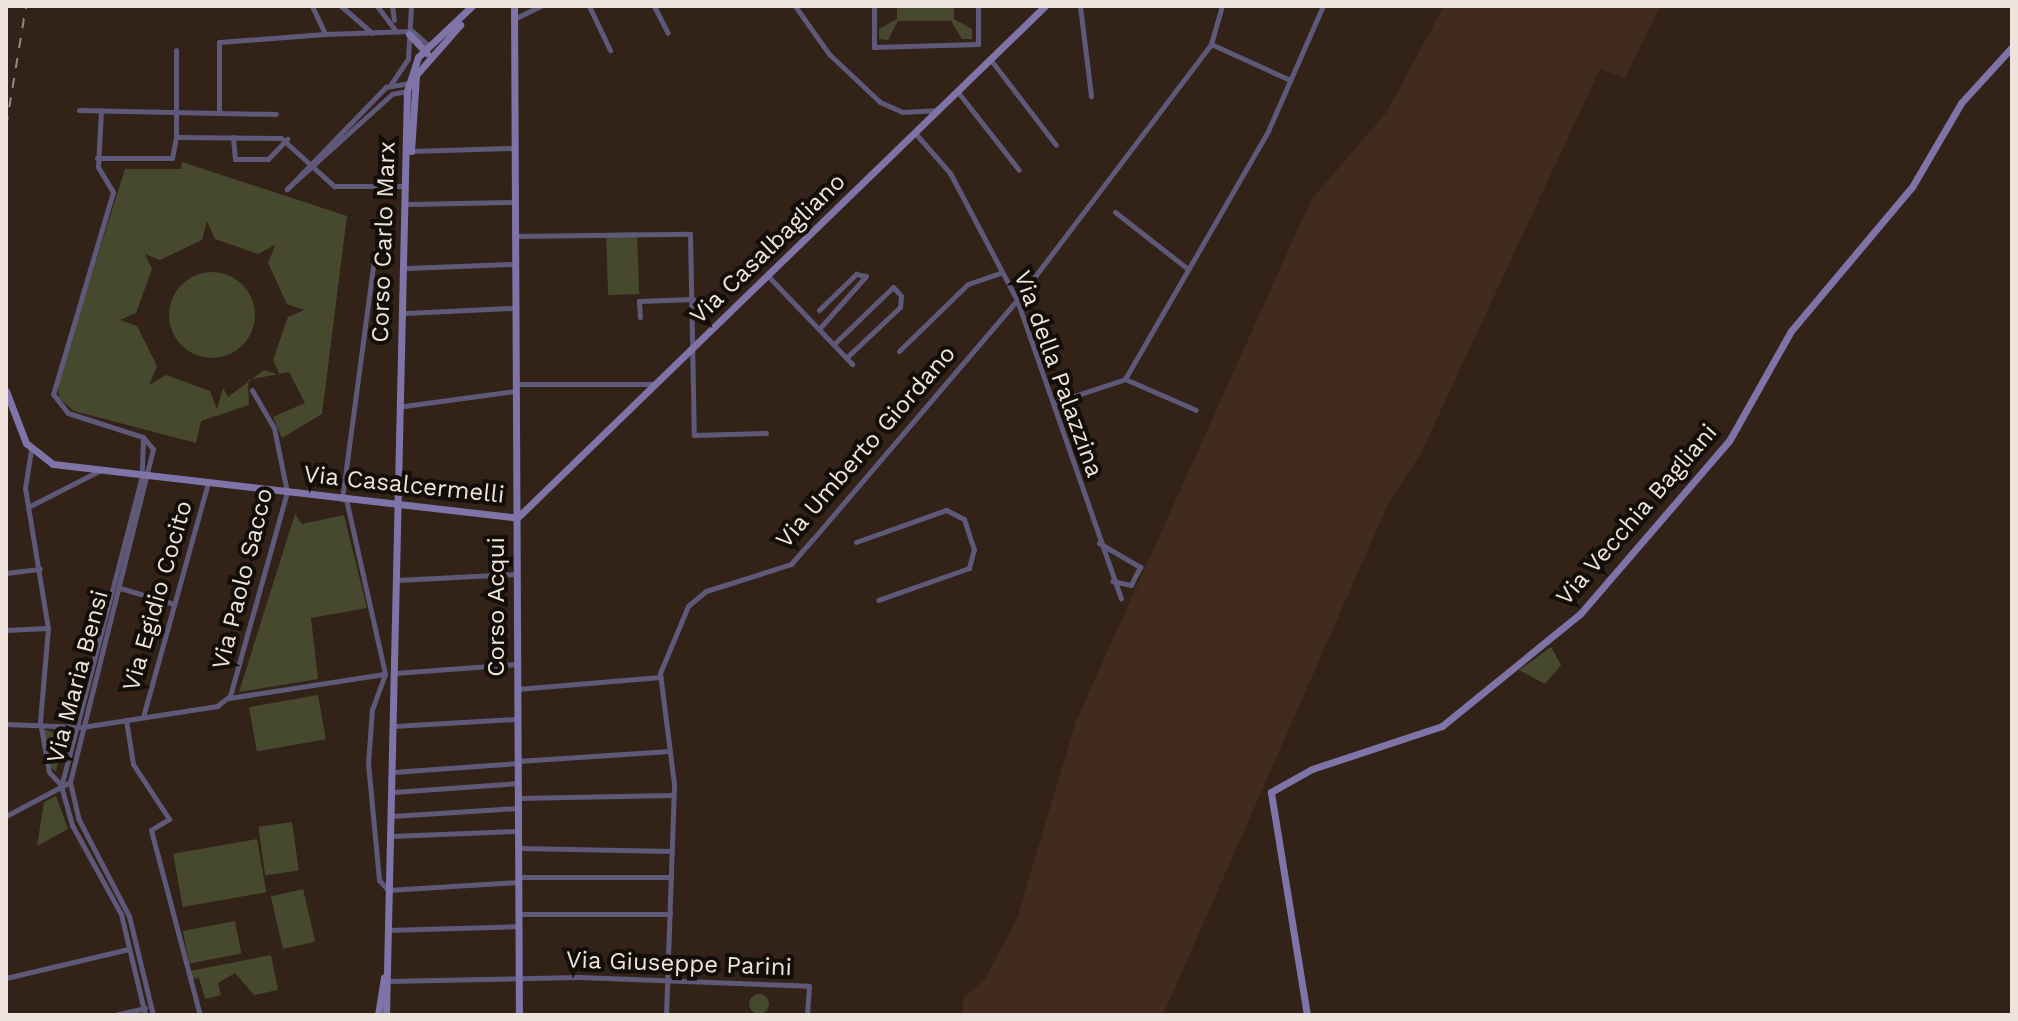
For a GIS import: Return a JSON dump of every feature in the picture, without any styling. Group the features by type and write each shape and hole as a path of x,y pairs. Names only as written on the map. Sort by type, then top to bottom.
{"street":[{"path":"312,6 325,34"},
{"path":"341,6 372,33"},
{"path":"377,6 394,20"},
{"path":"392,6 396,31"},
{"path":"409,87 391,95 316,168 287,189 309,162 391,84 407,64 411,6"},
{"name":"Corso Carlo Marx","path":"386,1015 409,87 427,50 472,6"},
{"name":"Corso Carlo Marx","path":"427,50 479,6"},
{"path":"511,6 514,19 541,6"},
{"path":"589,6 610,50"},
{"path":"654,6 668,33"},
{"path":"795,6 829,54 883,104 919,113 944,104"},
{"path":"874,6 874,47 978,44 978,6"},
{"name":"Via Casalbagliano","path":"517,518 694,350 1045,6"},
{"path":"1080,6 1091,96"},
{"name":"Via Umberto Giordano","path":"666,1015 672,851 670,751 661,677 691,602 791,564 1017,300 1211,44 1222,6"},
{"path":"1053,403 1125,379 1291,80 1323,6"},
{"name":"Corso Acqui","path":"514,19 512,148 519,1015"},
{"path":"219,113 219,42 396,31 409,33 427,50"},
{"path":"1211,44 1291,80"},
{"name":"Via Vecchia Bagliani","path":"1307,1015 1271,792 1329,763 1442,726 1580,614 1729,441 1791,331 1912,187 1961,103 2012,47"},
{"path":"97,158 172,158 176,137 176,50"},
{"path":"990,59 1056,145"},
{"path":"391,84 409,87"},
{"name":"Corso Carlo Marx","path":"398,505 411,151 409,87"},
{"path":"957,91 1019,170"},
{"path":"79,110 276,114"},
{"name":"Via Maria Bensi","path":"101,110 97,158 113,192 53,394 68,413 143,437 147,476 70,782 78,818 129,916 146,1010"},
{"path":"919,113 924,124"},
{"name":"Via della Palazzina","path":"915,133 950,173 1017,300 1111,581 1121,598"},
{"path":"176,137 287,139 334,186 405,186"},
{"path":"233,137 235,159 268,159 287,139"},
{"path":"411,151 512,148"},
{"path":"409,204 513,202"},
{"path":"1115,212 1188,269"},
{"path":"513,237 690,234 694,435 766,433"},
{"path":"375,251 344,499 385,674 372,709 368,763 377,869 388,890 518,880 671,877"},
{"path":"407,268 513,264"},
{"path":"899,351 968,284 1002,272"},
{"path":"819,310 856,274 866,276 819,329"},
{"path":"768,276 852,364"},
{"path":"834,344 893,287 901,296 900,307 846,358"},
{"path":"640,317 639,301 693,299"},
{"path":"406,313 514,308"},
{"path":"1125,379 1196,410"},
{"path":"404,406 515,388 657,384"},
{"name":"Via Paolo Sacco","path":"6,724 40,722 82,727 143,718 229,698 287,492 274,428 252,390"},
{"path":"6,391 31,450 26,459 28,507 48,628 40,722 49,772 61,786"},
{"name":"Via Casalcermelli","path":"31,450 53,464 100,471 517,518"},
{"path":"28,507 100,471"},
{"name":"Via Maria Bensi","path":"147,476 72,728 61,786 129,949 146,1010 153,1015"},
{"name":"Via Egidio Cocito","path":"143,718 208,483"},
{"path":"856,542 946,510 964,519 974,549 969,568 878,600"},
{"path":"1099,542 1140,567 1131,585 1111,581"},
{"path":"6,573 40,569"},
{"path":"397,580 516,574"},
{"path":"120,588 174,604"},
{"path":"6,630 48,628"},
{"path":"395,673 517,664"},
{"path":"229,698 385,674"},
{"path":"517,689 661,677"},
{"path":"394,726 517,719"},
{"path":"126,720 133,764 169,819 151,830 200,1015"},
{"path":"393,772 670,751"},
{"path":"6,816 70,782"},
{"path":"393,792 518,783"},
{"path":"518,798 671,795"},
{"path":"392,816 518,808"},
{"path":"391,836 518,831"},
{"path":"518,848 672,851"},
{"path":"518,914 670,914"},
{"path":"386,930 519,926"},
{"path":"6,978 129,949"},
{"name":"Via Giuseppe Parini","path":"385,979 519,977 809,986 807,1015"},
{"name":"Corso Carlo Marx","path":"378,1015 385,979"},
{"path":"115,1015 146,1010"}],"shaded area":[{"path":"1444,6 1660,6 1625,78 1600,69 1421,453 1388,504 1163,1015 963,1015 963,998 985,979 1017,918 1076,721 1311,200 1386,113"}],"green space":[{"path":"897,6 954,6 954,19 972,29 972,39 962,39 951,21 898,21 888,40 879,39 879,29 897,19"},
{"path":"182,162 347,216 322,414 282,438 273,417 305,403 289,372 279,374 273,360 288,317 304,310 287,304 268,263 275,245 258,254 215,239 207,221 202,240 160,260 145,254 152,269 136,313 120,320 137,326 157,366 149,385 166,375 210,391 217,409 223,388 228,397 248,382 249,405 201,421 196,443 74,411 59,398 58,381 125,169 181,169"},
{"path":"637,232 639,294 608,295 606,233"},
{"path":"212,272 236,279 248,291 255,315 248,339 236,351 212,358 188,351 176,339 169,315 176,291 188,279"},
{"path":"264,370 278,374 252,379"},
{"path":"295,514 302,524 344,515 367,608 311,618 318,679 239,692"},
{"path":"1551,647 1561,665 1545,684 1519,670"},
{"path":"318,695 326,739 257,751 249,707"},
{"path":"43,729 63,735 56,772 50,766"},
{"path":"56,796 68,829 37,846 44,802"},
{"path":"292,822 299,871 265,875 258,827"},
{"path":"257,839 266,892 183,907 173,854"},
{"path":"303,889 315,942 283,949 271,896"},
{"path":"235,921 241,953 189,964 183,931"},
{"path":"271,955 278,990 254,995 235,973 218,983 221,995 205,999 199,978 192,979 190,971"},
{"path":"759,994 766,997 769,1004 766,1011 759,1014 752,1011 749,1004 752,997"}],"railway":[{"path":"6,127 26,6"}]}
